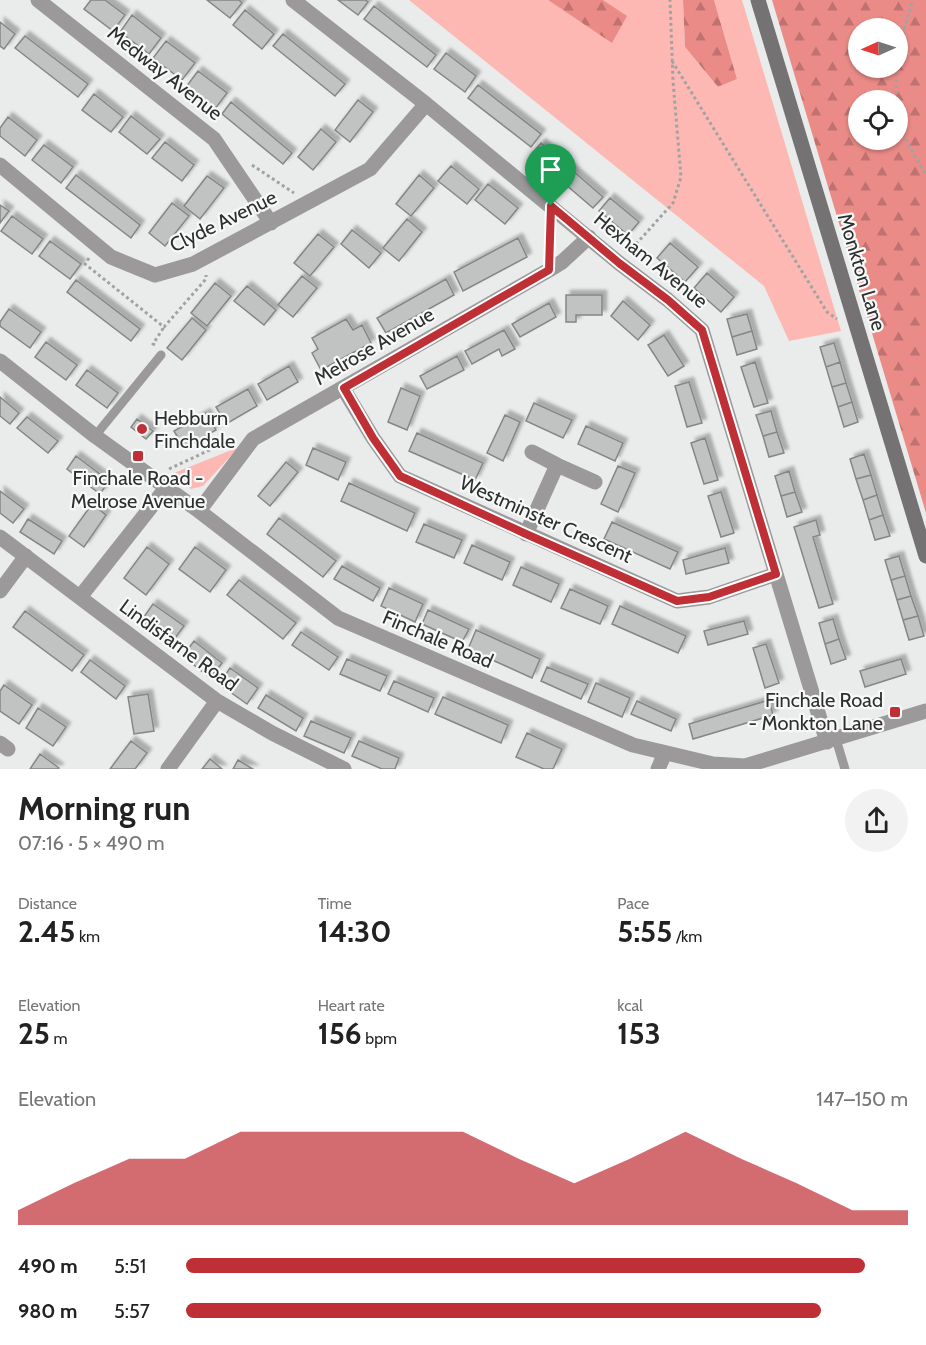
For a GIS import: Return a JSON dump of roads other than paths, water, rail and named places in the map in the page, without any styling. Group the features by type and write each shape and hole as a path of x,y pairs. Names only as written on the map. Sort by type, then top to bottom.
{"street":[{"name":"Medway Avenue","path":"38,0 214,139 271,223"},
{"name":"Hexham Avenue","path":"293,0 426,104 702,330 776,574 831,740"},
{"name":"Monkton Lane","path":"758,0 926,556"},
{"name":"Clyde Avenue","path":"0,165 111,257 155,275 193,264 370,169 426,104"},
{"name":"Melrose Avenue","path":"200,511 253,439 549,270 562,262 589,237"},
{"name":"Finchale Road","path":"0,361 95,436 200,511 338,618 633,745 712,764 746,768 926,711"},
{"name":"Westminster Crescent","path":"344,388 373,438 400,476 677,601 709,597 776,574"},
{"path":"532,452 595,482"},
{"path":"526,534 557,465"},
{"path":"80,597 166,488"},
{"name":"Lindisfarne Road","path":"0,537 217,700 272,733 344,769"},
{"path":"0,591 26,555"},
{"path":"168,769 217,700"},
{"path":"658,769 665,753"}],"lane":[{"path":"95,436 161,355"},
{"path":"831,740 845,769"}],"place":[{"name":"Hebburn Finchdale","path":"142,429"},
{"name":"Finchale Road - Melrose Avenue","path":"138,456"},
{"name":"Finchale Road - Monkton Lane","path":"895,712"}]}
